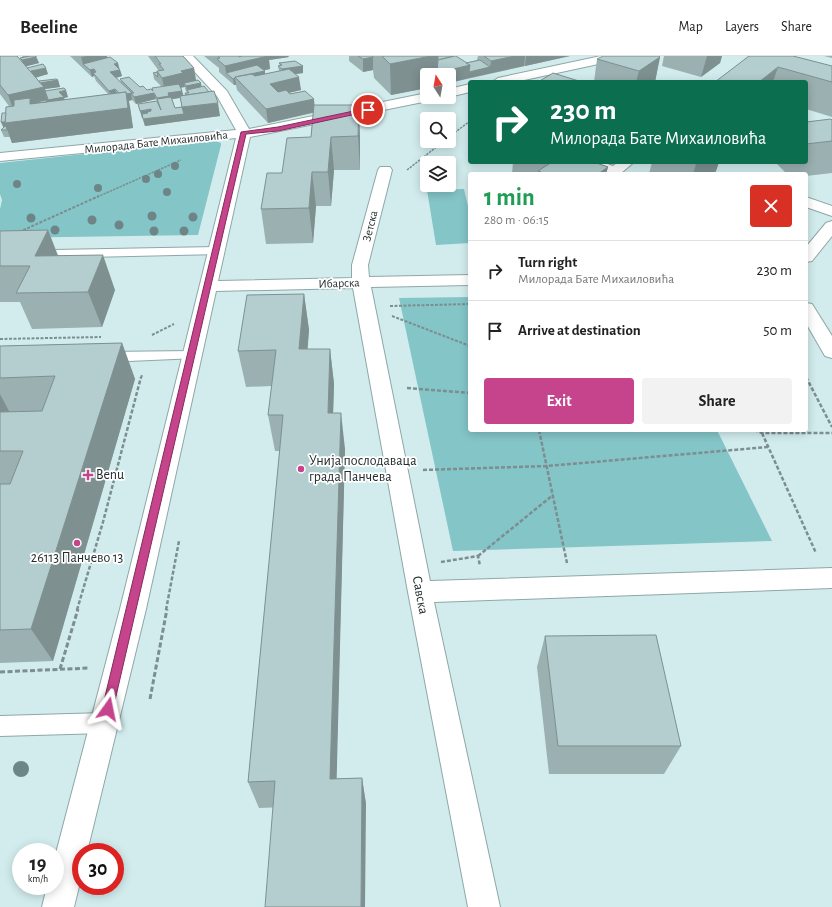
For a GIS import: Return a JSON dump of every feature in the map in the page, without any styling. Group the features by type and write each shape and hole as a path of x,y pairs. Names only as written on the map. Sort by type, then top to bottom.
{"street":[{"path":"58,907 105,723 244,132 222,94 186,56"},
{"path":"511,80 617,56"},
{"path":"456,91 468,88"},
{"name":"Милорада Бате Михаиловића","path":"0,157 278,129 420,99"},
{"path":"593,164 617,172 625,164"},
{"name":"Зетска","path":"361,282 360,265 385,170"},
{"path":"808,203 832,211"},
{"path":"808,255 832,226"},
{"name":"Ибарска","path":"208,286 468,280"},
{"name":"Савска","path":"361,282 420,592 484,907"},
{"path":"808,311 832,352"},
{"path":"420,592 830,578"}],"lane":[{"path":"0,255 216,251"},
{"path":"93,358 192,355"},
{"path":"0,726 105,723"}],"path":[{"path":"456,131 468,122"},
{"path":"379,192 435,148"},
{"path":"14,234 185,158"},
{"path":"365,306 468,304"},
{"path":"365,306 468,345"},
{"path":"808,382 832,426"},
{"path":"380,386 468,393"},
{"path":"539,432 572,587"},
{"path":"830,578 762,433 832,433"},
{"path":"396,470 547,466 768,447"},
{"path":"478,556 553,495"},
{"path":"0,672 60,669"}],"shaded area":[{"path":"216,141 221,143 221,145 198,235 0,238 0,209 2,200 0,194 0,163"},
{"path":"456,189 464,189 468,206 468,243 436,245 427,192 456,192"},
{"path":"468,297 468,432 718,432 772,541 453,551 399,298"}],"building":[{"path":"0,56 17,56 44,87 8,95 0,85"},
{"path":"30,56 36,57 22,60 20,58"},
{"path":"155,56 183,56 194,68 181,71 183,73 162,78 157,71 164,70"},
{"path":"218,56 268,56 225,66 217,59 220,58"},
{"path":"358,56 373,56 373,57 363,59"},
{"path":"382,56 431,56 390,64"},
{"path":"438,56 454,56 438,60"},
{"path":"456,56 470,65 456,68 437,68 438,60"},
{"path":"484,56 515,56 491,61"},
{"path":"603,56 660,57 639,71 597,59"},
{"path":"749,56 793,56 832,66 832,82 778,67 762,80 718,80"},
{"path":"110,57 118,63 114,64 120,70 110,72 132,93 119,93 115,89 109,91 93,73 96,72 94,69 90,70 83,64"},
{"path":"480,60 490,67 469,72 470,65 466,63"},
{"path":"295,61 303,66 282,69 278,66 282,65 279,63"},
{"path":"43,64 46,68 31,71 34,75 27,68"},
{"path":"257,65 265,71 235,77 233,79 226,73"},
{"path":"289,69 299,77 270,84 278,92 286,90 290,94 305,91 314,99 266,109 235,77 252,74 255,76"},
{"path":"157,72 158,77 153,73"},
{"path":"553,73 576,80 541,80"},
{"path":"129,77 140,87 143,86 147,90 151,89 153,91 152,88 179,84 182,91 168,93 169,96 157,98 154,93 134,97 131,93 134,93 120,79"},
{"path":"58,80 40,83 39,81"},
{"path":"198,80 201,83 186,86 184,83"},
{"path":"204,86 209,92 186,95 185,93 189,93 187,90"},
{"path":"64,88 66,90 59,92 64,97 48,100 45,91"},
{"path":"214,91 218,103 182,107 180,96"},
{"path":"126,92 128,108 5,123 6,107 14,106 14,100 30,98 30,104"},
{"path":"171,97 175,108 182,107 184,114 143,119 142,114 148,113 147,112 151,111 151,109 140,111 138,104 157,101 161,110 157,99"},
{"path":"46,100 47,102 31,103"},
{"path":"314,105 359,105 358,136 331,137 328,172 312,172 309,208 261,209 267,173 282,173 287,138 311,137"},
{"path":"2,113 6,113 5,122 1,122"},
{"path":"831,119 832,141 808,144 808,122"},
{"path":"5,126 7,130 1,130"},
{"path":"549,164 600,164 608,167 601,172 538,171"},
{"path":"48,230 35,256 103,255 88,292 16,293 30,266 0,266 0,231"},
{"path":"304,294 299,349 330,349 328,413 341,413 330,779 362,778 361,907 265,907 275,781 248,782 283,415 268,415 276,350 238,351 247,295"},
{"path":"122,343 31,629 0,630 0,484 10,484 23,451 0,451 0,412 42,411 55,376 0,378 0,346"},
{"path":"656,635 681,746 558,746 545,636"}],"place":[{"name":"Унија послодаваца града Панчева","path":"301,469"},
{"name":"Benu","path":"88,475"},
{"name":"26113 Панчево 13","path":"77,543"}],"route":[{"path":"108,709 186,383 238,152 244,132 260,132 278,129 368,110"}]}
